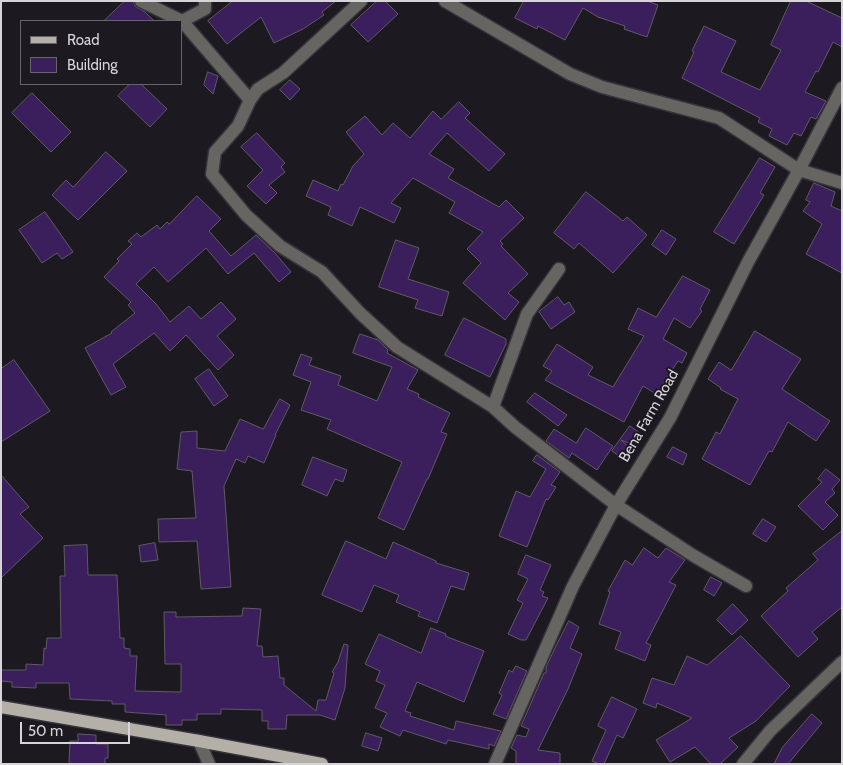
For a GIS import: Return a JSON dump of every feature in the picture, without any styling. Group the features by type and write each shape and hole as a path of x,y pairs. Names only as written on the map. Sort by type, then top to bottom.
{"main road":[{"path":"1,707 322,764"}],"street":[{"path":"141,1 180,20"},
{"path":"205,1 205,9 182,21 250,100"},
{"path":"361,1 283,73 258,89 250,100 238,126 215,152 212,174 246,215 280,246 322,272 360,313 397,347 493,407 515,427 616,505 694,556 746,586"},
{"path":"445,1 570,74 602,87 719,118 799,170 842,183"},
{"name":"Bena Farm Road","path":"495,764 573,586 616,505 670,418 748,262 842,88"},
{"path":"493,407 527,314 559,269"},
{"path":"743,764 770,731 842,662"},
{"path":"200,741 209,764"}],"building":[{"path":"125,1 133,1 135,6 153,20 105,20"},
{"path":"233,1 336,1 322,12 324,15 303,29 274,43 261,17 227,44 208,21"},
{"path":"377,1 385,1 398,14 368,42 351,25"},
{"path":"524,1 647,1 658,5 647,37 624,29 625,26 598,17 583,8 565,40 538,26 537,29 515,18"},
{"path":"791,1 806,1 842,18 842,47 833,42 818,72 816,71 805,92 826,101 816,119 811,117 801,136 794,133 787,145 769,136 772,129 758,122 760,118 682,78 704,26 736,41 721,72 760,90 781,50 771,45"},
{"path":"208,72 218,76 213,94 204,85"},
{"path":"290,80 300,89 290,100 280,90"},
{"path":"129,85 142,85 167,109 150,127 118,96"},
{"path":"32,93 71,132 51,152 12,113"},
{"path":"459,102 470,113 465,118 505,154 489,171 447,133 429,154 454,169 448,178 499,207 506,200 524,218 500,241 503,244 501,246 528,274 508,293 519,302 505,320 463,283 481,263 467,249 483,232 449,213 455,202 413,178 391,203 401,208 394,223 360,207 352,226 328,215 331,207 306,196 313,180 338,191 341,184 343,185 353,166 364,154 346,132 365,116 382,135 393,123 410,138 433,111 441,119"},
{"path":"257,133 285,163 281,167 285,172 269,185 277,193 266,204 247,186 263,170 241,147"},
{"path":"106,152 127,171 78,220 52,195 66,180 73,187"},
{"path":"760,158 775,167 760,193 764,195 734,244 714,232"},
{"path":"814,183 835,192 831,206 842,211 842,273 806,254 822,224 803,211 810,202 806,200"},
{"path":"586,192 623,221 627,217 647,235 613,273 579,243 574,249 554,233"},
{"path":"197,196 221,219 209,231 231,256 256,235 291,272 279,282 254,253 228,274 206,248 168,282 154,267 136,284 156,304 170,322 189,306 201,319 221,302 236,319 217,336 234,355 218,370 186,335 170,351 154,333 113,364 126,387 111,395 85,348 112,333 135,313 128,305 131,302 104,277 119,261 117,259 132,244 128,241 137,233 141,237 157,225 160,229 167,222 169,224"},
{"path":"45,212 73,252 62,259 57,253 42,263 19,230"},
{"path":"662,230 676,239 666,255 652,245"},
{"path":"396,240 419,248 408,279 449,292 442,316 415,308 418,300 379,287"},
{"path":"683,276 710,290 700,309 702,311 690,328 674,318 663,339 687,353 682,363 678,361 656,394 643,386 624,422 545,380 552,371 543,366 557,344 593,367 588,375 613,387 644,336 628,329 638,308 656,317"},
{"path":"558,297 564,305 569,302 575,312 551,329 539,312"},
{"path":"464,318 506,339 506,344 490,377 445,355"},
{"path":"755,331 801,359 782,389 830,421 816,441 788,422 772,452 769,451 750,485 702,459 716,432 720,434 738,399 720,389 708,379 719,362 731,370"},
{"path":"360,334 378,340 388,350 387,353 418,370 407,389 419,394 418,397 450,413 441,432 447,434 404,530 378,518 402,462 327,429 331,420 301,410 311,382 293,375 301,354 312,358 309,365 341,376 338,385 377,401 392,367 353,353"},
{"path":"14,360 50,411 1,442 1,369"},
{"path":"209,369 228,396 214,406 195,379"},
{"path":"535,393 567,415 558,426 527,402"},
{"path":"280,399 290,405 264,463 248,456 245,463 236,459 224,486 231,587 201,589 197,541 159,542 158,519 196,518 192,471 177,469 181,432 197,431 197,448 225,451 240,419 263,429"},
{"path":"630,426 643,435 636,446 621,440 633,451 626,461 612,451"},
{"path":"586,428 613,446 597,470 572,453 569,458 546,441 554,429 576,443"},
{"path":"673,447 687,454 683,465 667,457"},
{"path":"537,455 560,472 551,485 556,487 548,500 546,499 527,547 499,536 516,491 530,497 546,469 533,461"},
{"path":"313,457 347,470 343,482 335,479 327,496 302,485"},
{"path":"826,469 840,480 832,489 835,493 825,502 838,515 823,530 798,506 822,482 818,479"},
{"path":"1,475 29,507 20,514 43,538 1,578"},
{"path":"763,519 776,527 766,542 753,534"},
{"path":"842,531 842,607 812,632 818,639 798,657 761,616 788,591 786,588 818,560 813,554"},
{"path":"346,541 386,559 393,542 436,561 436,563 469,573 464,590 451,586 437,623 418,616 420,612 396,602 399,595 374,585 362,612 322,595"},
{"path":"155,543 158,560 141,562 139,546"},
{"path":"87,545 88,575 117,575 120,638 124,638 124,648 130,649 130,656 137,656 135,691 181,692 181,664 165,664 164,612 176,612 176,617 242,616 243,608 261,609 257,646 262,646 263,657 278,656 280,678 284,678 284,685 316,711 318,700 326,700 334,673 332,672 338,662 344,644 348,645 345,688 335,720 320,715 287,715 286,729 268,729 268,721 262,721 262,710 221,709 221,714 197,714 197,720 182,720 182,725 166,725 166,715 125,712 125,704 112,704 112,701 70,699 69,683 36,683 36,688 12,687 12,682 1,681 1,670 26,670 26,664 43,665 44,648 46,649 47,638 61,638 60,576 65,576 64,546"},
{"path":"644,548 658,558 666,548 685,560 669,582 676,585 646,643 651,645 645,661 615,649 621,632 599,624 610,592 608,591 625,560 632,565"},
{"path":"526,555 551,565 540,590 544,592 542,596 548,598 526,640 521,640 508,634 523,603 517,600 528,579 518,574"},
{"path":"711,577 722,583 714,596 704,590"},
{"path":"733,604 748,620 732,635 717,620"},
{"path":"569,621 579,627 570,648 582,654 568,689 538,750 560,753 560,764 516,764 516,751 511,748 517,735 526,737 529,729 521,726 544,673 546,673 546,667"},
{"path":"431,628 446,634 445,636 484,651 464,702 417,682 405,711 411,713 410,716 454,730 456,721 501,731 494,746 489,744 489,749 448,740 446,744 403,730 400,736 380,727 387,713 375,708 385,685 376,681 380,671 365,664 379,634 421,653"},
{"path":"741,636 790,686 756,721 729,738 738,747 720,764 711,764 695,747 670,762 656,740 692,718 657,703 656,708 643,703 652,678 674,685 687,656 707,665"},
{"path":"516,666 527,671 506,719 493,714 502,695 499,693 509,670 512,672"},
{"path":"612,697 637,709 623,738 617,735 604,764 599,764 592,761 606,730 598,726"},
{"path":"812,714 822,723 788,764 774,764 782,748"},
{"path":"366,733 382,738 378,751 362,746"},
{"path":"78,734 96,735 96,744 108,744 108,758 105,758 105,764 69,764 70,741 78,741"}]}
